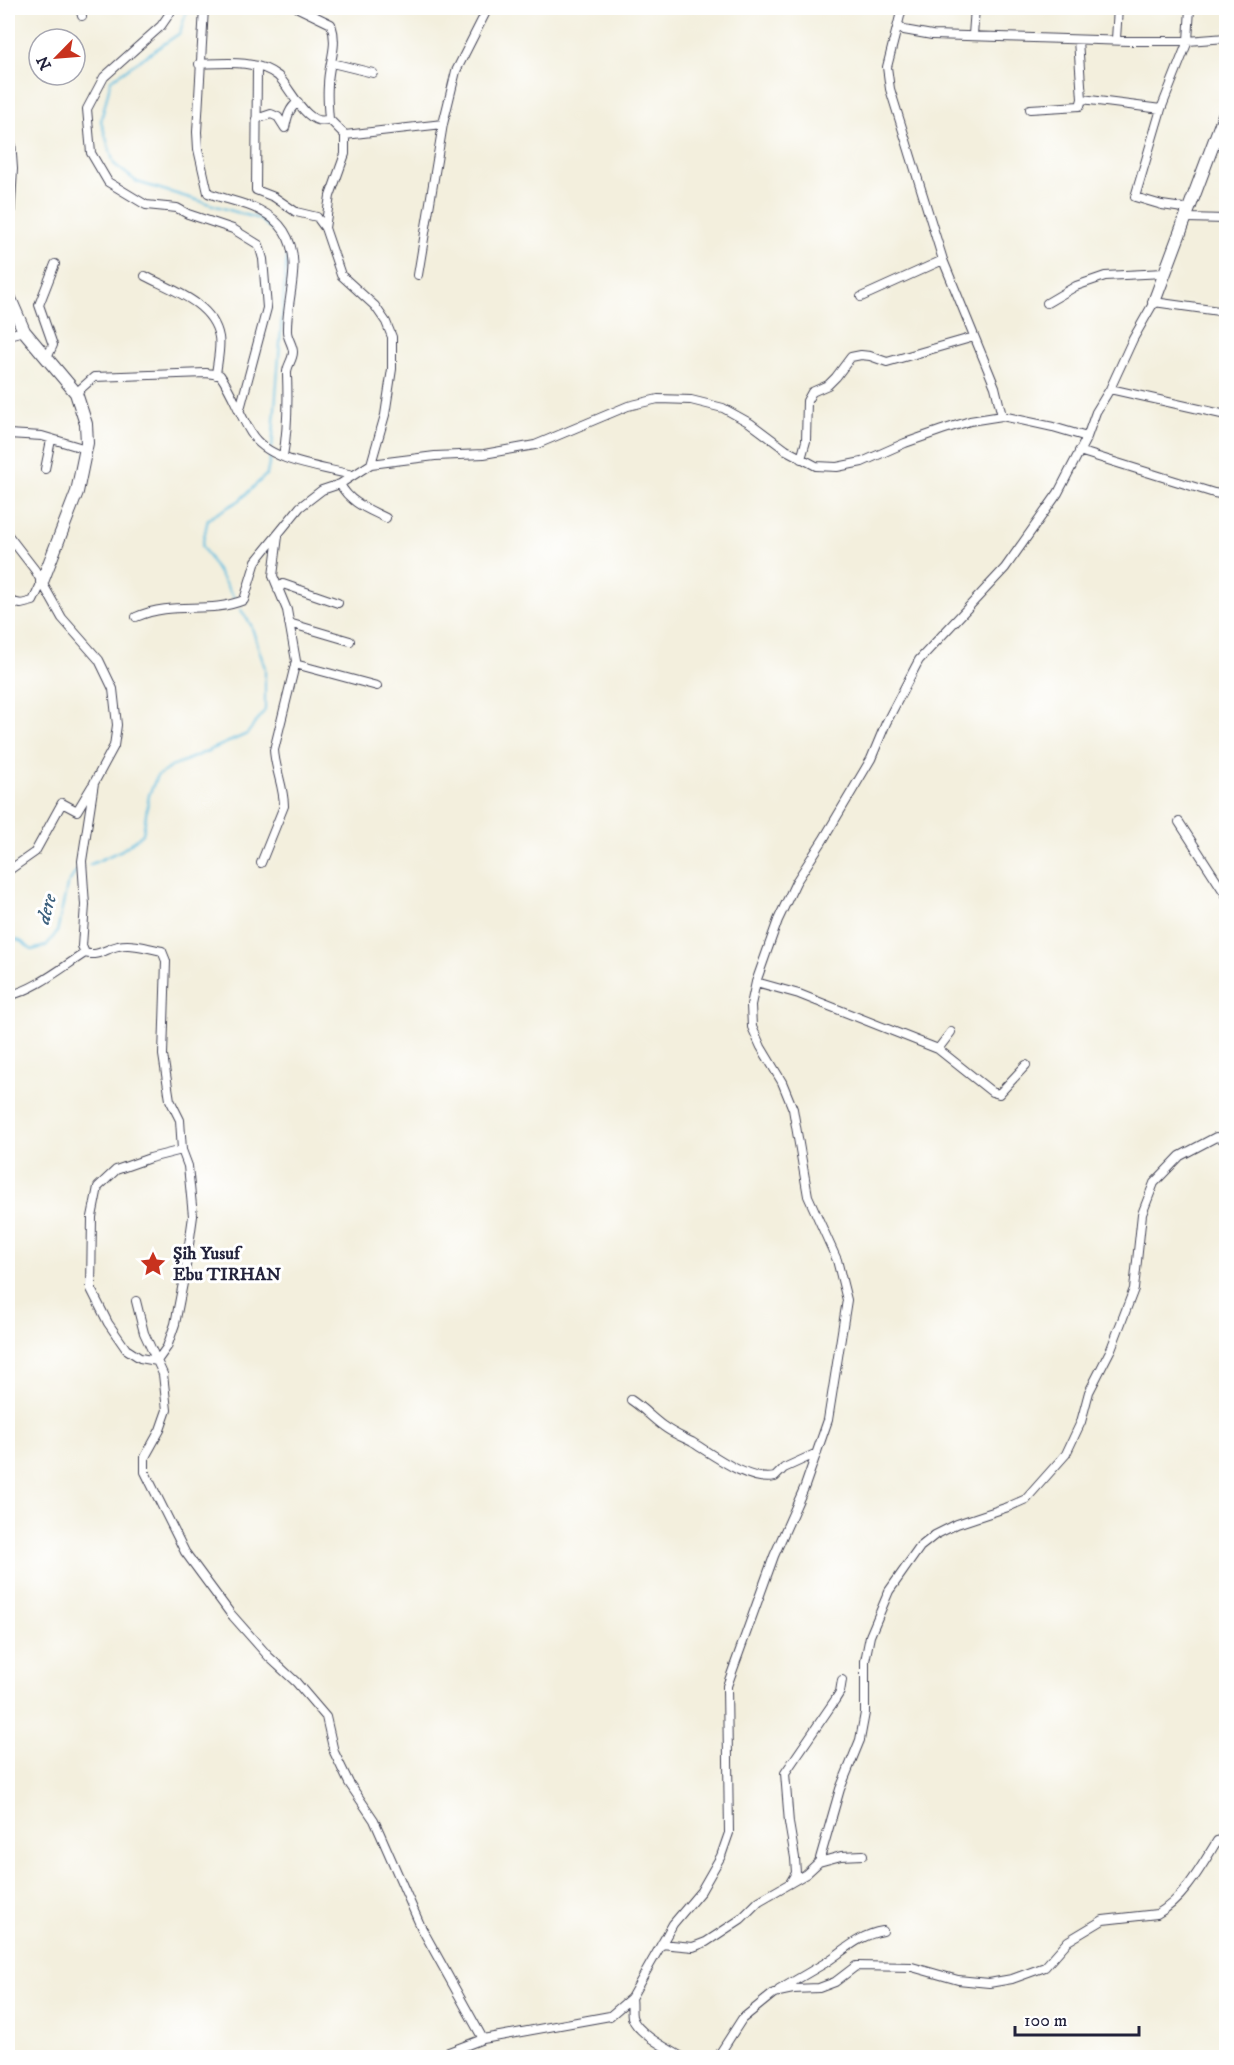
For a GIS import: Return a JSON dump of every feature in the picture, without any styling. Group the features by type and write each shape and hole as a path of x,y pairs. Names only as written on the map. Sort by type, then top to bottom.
{"street":[{"path":"170,8 170,13 161,26 104,77 87,109 91,153 108,182 146,205 177,208 233,229 260,245 267,308 240,409"},
{"path":"204,8 199,64 198,149 208,193 262,210 284,231 291,246 293,277 286,332 293,351 286,372 288,380 287,434 280,455"},
{"path":"298,8 331,24 336,36 333,63 327,83 329,119 345,135 345,154 330,196 325,228"},
{"path":"418,275 443,124 456,71 488,8"},
{"path":"902,8 887,68 890,89 943,260 995,387 1002,417"},
{"path":"972,35 975,8"},
{"path":"1116,39 1118,8"},
{"path":"1190,8 1188,41 1161,109 1136,197 1189,213 1227,219"},
{"path":"898,24 904,30 932,35 1078,40 1188,41 1227,38"},
{"path":"1030,109 1080,106 1082,99 1078,40"},
{"path":"199,64 235,63 257,66 278,76 308,115 318,120 329,119"},
{"path":"333,63 373,73"},
{"path":"257,66 256,190 274,197 296,212 317,217 325,228 340,275 375,306 386,322 392,337 392,369 385,415 371,464"},
{"path":"1082,99 1161,109"},
{"path":"256,119 271,114 278,117 285,128 293,105 298,102"},
{"path":"433,2058 483,2039 610,2016 631,1998 673,1924 701,1891 721,1856 729,1833 727,1686 774,1556 805,1486 828,1420 847,1300 837,1260 808,1196 793,1109 782,1082 752,1027 751,1005 756,982 778,920 796,882 871,759 886,723 919,660 1005,568 1058,493 1087,437 1096,412 1154,302 1221,136 1227,110"},
{"path":"345,135 443,124"},
{"path":"8,127 11,169 8,219"},
{"path":"861,297 943,260"},
{"path":"47,358 53,345 39,305 55,264"},
{"path":"1047,303 1076,286 1105,276 1164,273"},
{"path":"145,276 209,313 219,338 216,375"},
{"path":"8,294 24,331 76,393 86,424 86,449 77,492 42,582 33,601 8,604"},
{"path":"1154,302 1227,312"},
{"path":"8,336 24,331"},
{"path":"801,459 806,441 807,401 812,392 828,385 836,377 851,357 870,356 886,362 974,337"},
{"path":"76,393 94,377 206,373 220,375 227,384 250,432 259,444 295,461 352,475"},
{"path":"1110,389 1227,415"},
{"path":"136,617 165,608 228,606 244,600 256,561 300,507 322,490 340,484 371,464 435,456 484,454 535,445 628,406 658,399 691,400 723,408 750,423 801,459 816,466 826,467 862,462 905,443 970,421 1002,417 1053,427 1087,437"},
{"path":"8,434 42,436 86,449"},
{"path":"45,469 51,440"},
{"path":"1079,451 1227,495"},
{"path":"340,484 353,501 386,518"},
{"path":"8,535 42,582 62,618 99,660 113,689 117,725 114,746 77,811 62,803 35,852 8,871"},
{"path":"261,863 284,806 274,750 295,664 287,610 273,576 278,535"},
{"path":"278,590 283,584 338,603"},
{"path":"289,623 350,641"},
{"path":"295,664 376,686"},
{"path":"85,953 82,945 85,906 82,861 94,783"},
{"path":"1179,822 1227,895"},
{"path":"85,953 91,955 118,946 134,946 162,951 166,961 163,1055 170,1100 180,1120 182,1150 188,1166 193,1216 175,1324 167,1347 157,1361"},
{"path":"8,996 40,983 85,953"},
{"path":"756,982 798,994 938,1049 992,1092 999,1094 1026,1065"},
{"path":"938,1049 951,1032"},
{"path":"819,1862 840,1789 860,1740 865,1713 864,1661 870,1636 889,1591 920,1547 935,1535 957,1524 1026,1499 1066,1454 1081,1422 1089,1392 1111,1349 1134,1289 1142,1214 1154,1183 1180,1156 1216,1137 1227,1135"},
{"path":"157,1361 140,1358 126,1349 108,1323 91,1289 92,1217 98,1187 116,1170 182,1150"},
{"path":"136,1301 144,1333 163,1374 167,1410 160,1430 145,1457 143,1465 145,1472 185,1552 230,1613 326,1717 334,1752 349,1783 374,1820 421,1927 483,2039"},
{"path":"631,1400 661,1425 710,1455 761,1477 775,1477 784,1468 817,1453"},
{"path":"788,1886 796,1873 785,1773 840,1692 842,1680"},
{"path":"774,1993 819,1988 835,1982 856,1966 912,1966 958,1980 989,1983 1012,1979 1045,1967 1068,1941 1103,1920 1157,1914 1165,1910 1177,1900 1217,1841 1227,1839"},
{"path":"661,1944 693,1947 706,1942 741,1919 759,1900 788,1886 819,1862 841,1856 863,1855"},
{"path":"717,2058 742,2019 774,1993 825,1963 849,1945 872,1933 883,1931"},
{"path":"631,1998 632,2018 643,2032 684,2058"}],"waterway":[{"path":"187,8 180,33 111,80 101,121 114,164 137,182 259,219 281,237 287,252 272,448"},
{"path":"234,598 202,546 208,519 240,500 267,474 271,454"},
{"path":"89,865 122,850 143,834 149,795 157,776 173,766 247,734 265,710 265,668 251,625 241,610"},
{"name":"dere","path":"8,936 22,942 32,950 46,946 57,932 67,886 76,871"}],"place":[{"name":"Şih Yusuf Ebu TIRHAN","path":"153,1264"}]}
